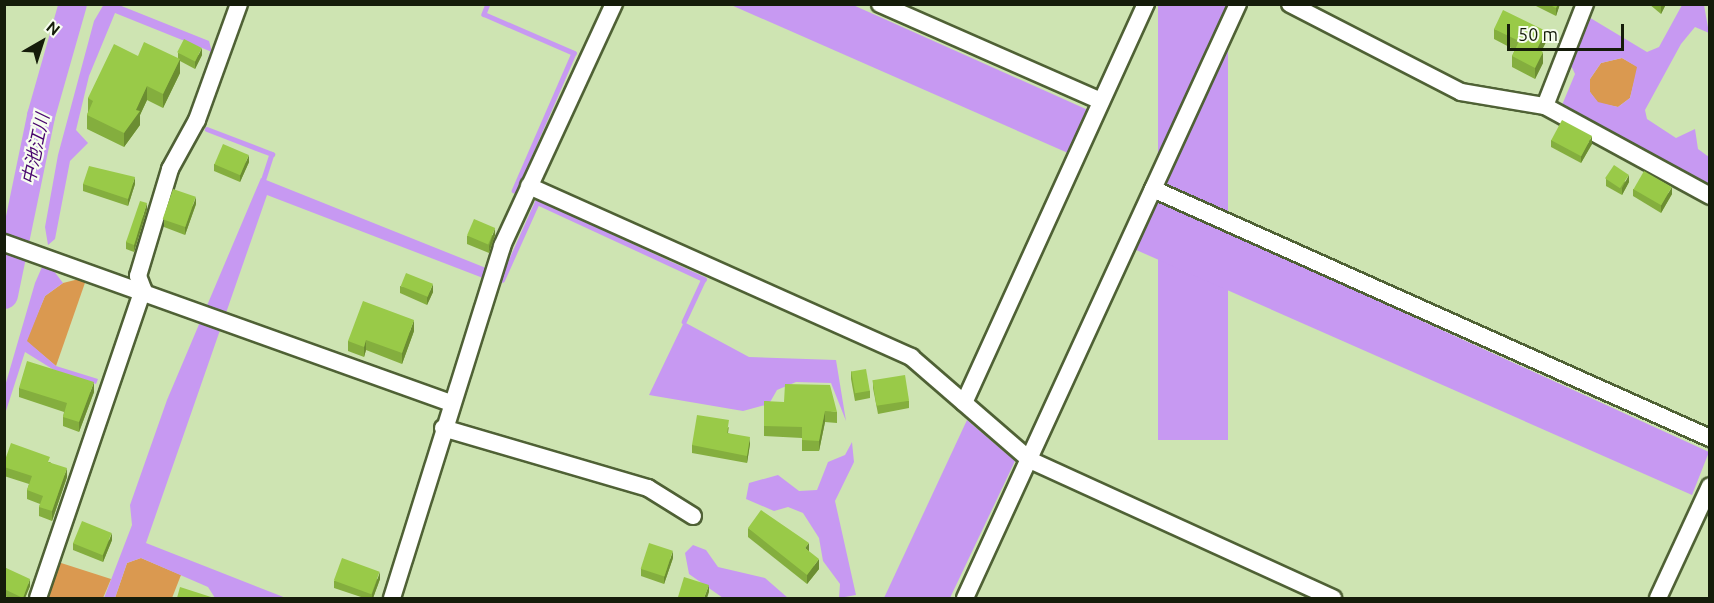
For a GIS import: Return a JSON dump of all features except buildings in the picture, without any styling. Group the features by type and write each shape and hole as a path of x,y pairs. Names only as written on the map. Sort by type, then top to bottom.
{"street":[{"path":"38,598 143,289 138,276 170,169 197,120 239,4"},
{"path":"392,598 450,403 502,246 614,4"},
{"path":"880,4 1101,101"},
{"path":"964,403 1146,4"},
{"path":"966,598 1238,4"},
{"path":"1290,4 1461,92 1545,106 1710,196"},
{"path":"1545,106 1585,4"},
{"path":"529,186 911,357 1030,460 1333,598"},
{"path":"1153,189 1710,438"},
{"path":"4,243 143,289 450,403"},
{"path":"443,428 648,488 693,516"},
{"path":"1658,598 1709,488"}],"shaded area":[{"path":"104,4 119,5 209,41 212,52 115,13 89,76 76,130 88,143 70,161 55,239 48,245 45,227 58,155 94,21"},
{"path":"731,5 853,5 1088,110 1068,153"},
{"path":"1158,5 1228,5 1228,440 1158,440"},
{"path":"1682,5 1704,5 1709,33 1695,27 1681,44 1645,110 1647,119 1676,138 1695,129 1698,149 1709,157 1709,186 1562,105 1575,74 1568,59 1587,16 1647,52 1659,47","holes":["1622,58 1637,67 1630,98 1618,107 1598,102 1590,92 1590,79 1601,63"]},
{"path":"1622,58 1638,67 1630,98 1618,107 1598,103 1590,92 1590,79 1601,63"},
{"path":"261,178 486,268 483,278 267,195 146,543 286,598 215,598 208,587 141,558 127,563 115,598 104,598 132,525 130,505 167,400"},
{"path":"1157,200 1709,452 1692,495 1134,249"},
{"path":"50,266 63,283 45,296 27,341 56,366 98,379 96,384 54,370 25,352 5,414 5,386 35,283 42,267"},
{"path":"87,277 56,366 26,341 45,296 63,283"},
{"path":"684,322 749,357 836,360 846,421 831,383 796,382 777,390 769,404 743,411 649,395"},
{"path":"967,420 1015,461 950,598 884,598"},
{"path":"852,442 854,462 835,501 856,595 839,598 840,584 823,561 819,538 803,513 788,507 774,511 746,499 749,483 778,475 799,491 817,490 828,462 845,455"},
{"path":"693,545 706,550 718,567 765,578 788,598 723,598 689,574 685,553"},
{"path":"141,558 181,575 172,598 115,598 127,563"},
{"path":"58,562 111,579 103,598 45,598"}],"waterway":[{"name":"中池江川","path":"4,295 41,116 73,4"},
{"path":"488,4 484,14 574,53 514,191"},
{"path":"205,75 212,52"},
{"path":"207,129 272,154 264,179"},
{"path":"502,280 537,202 704,279 684,322"}]}
